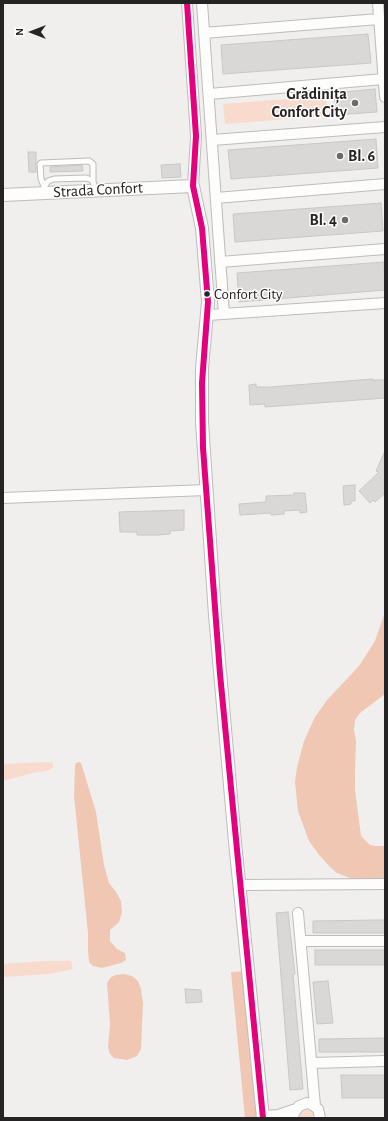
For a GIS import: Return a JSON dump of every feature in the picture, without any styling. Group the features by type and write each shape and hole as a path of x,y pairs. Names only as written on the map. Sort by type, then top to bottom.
{"street":[{"path":"187,3 196,145 193,186 204,245 208,315 203,357 202,382 206,490 220,681 263,1117 295,1114 303,1104 311,1104 315,1106"},
{"path":"202,3 224,314"},
{"path":"378,3 385,97"},
{"path":"204,33 379,19"},
{"path":"193,102 209,97 384,79"},
{"path":"212,140 385,127"},
{"path":"216,198 385,184"},
{"name":"Strada Confort","path":"3,195 95,186 193,186"},
{"path":"220,262 385,248"},
{"path":"208,315 385,303"},
{"path":"3,498 206,490"},
{"path":"240,885 385,884"},
{"path":"298,913 315,1106 319,1112 320,1118"},
{"path":"301,941 385,941"},
{"path":"311,1063 385,1061"}],"lane":[{"path":"42,190 41,163 89,161 93,164 95,186"}],"shaded area":[{"path":"326,96 327,116 225,124 223,104"},
{"path":"385,586 385,694 360,713 355,720 354,730 356,741 355,790 361,836 370,845 385,846 385,880 355,880 337,873 320,856 309,841 298,811 295,782 297,767 304,741 315,717 327,700 359,666 375,641 384,615"},
{"path":"53,763 53,767 50,770 3,781 3,764"},
{"path":"76,763 81,763 96,812 104,865 109,883 121,901 122,912 119,922 110,930 110,941 117,949 125,953 126,960 121,963 102,968 93,966 89,962 88,933 74,796 75,766"},
{"path":"71,961 73,969 49,974 3,977 3,964"},
{"path":"245,971 259,1118 245,1118 231,972"},
{"path":"124,974 132,976 138,981 143,1003 141,1049 137,1056 127,1060 114,1058 110,1054 108,1048 110,1024 107,983 111,977"},
{"path":"306,1109 313,1113 314,1118 299,1118 302,1111"}],"building":[{"path":"368,34 371,63 223,74 221,45"},
{"path":"375,89 377,112 336,115 334,93"},
{"path":"376,139 378,168 231,179 228,150"},
{"path":"28,152 36,152 36,172 29,172"},
{"path":"180,164 181,177 162,178 161,165"},
{"path":"82,165 83,171 50,172 50,167"},
{"path":"381,203 383,231 235,242 233,214"},
{"path":"384,262 385,290 239,302 237,273"},
{"path":"372,379 385,380 385,398 265,407 265,404 250,405 249,385 256,384 256,387 270,387"},
{"path":"385,451 385,493 375,502 373,500 370,503 359,491 379,472 376,471"},
{"path":"355,485 355,501 351,501 351,504 344,505 343,486"},
{"path":"294,493 305,493 307,512 300,513 300,510 284,511 284,514 271,515 271,513 240,515 239,504 266,502 266,496 294,495"},
{"path":"184,510 184,530 170,531 170,534 158,535 137,535 137,532 120,532 119,512"},
{"path":"288,912 295,974 293,974 303,1089 290,1090 276,913"},
{"path":"385,920 385,933 313,933 313,921"},
{"path":"315,950 385,950 385,965 315,965"},
{"path":"328,981 333,1023 317,1024 313,982"},
{"path":"185,989 201,990 202,1002 186,1003"},
{"path":"385,1038 385,1052 319,1052 319,1039"},
{"path":"341,1075 385,1075 385,1098 342,1098"}],"transit line":[{"path":"187,3 196,136 193,186 202,228 208,302 202,383 203,448 220,674 263,1118"}],"place":[{"name":"Grădinița Confort City","path":"355,103"},
{"name":"Bl. 6","path":"340,156"},
{"name":"Bl. 4","path":"345,220"},
{"name":"Confort City","path":"207,294"}]}
